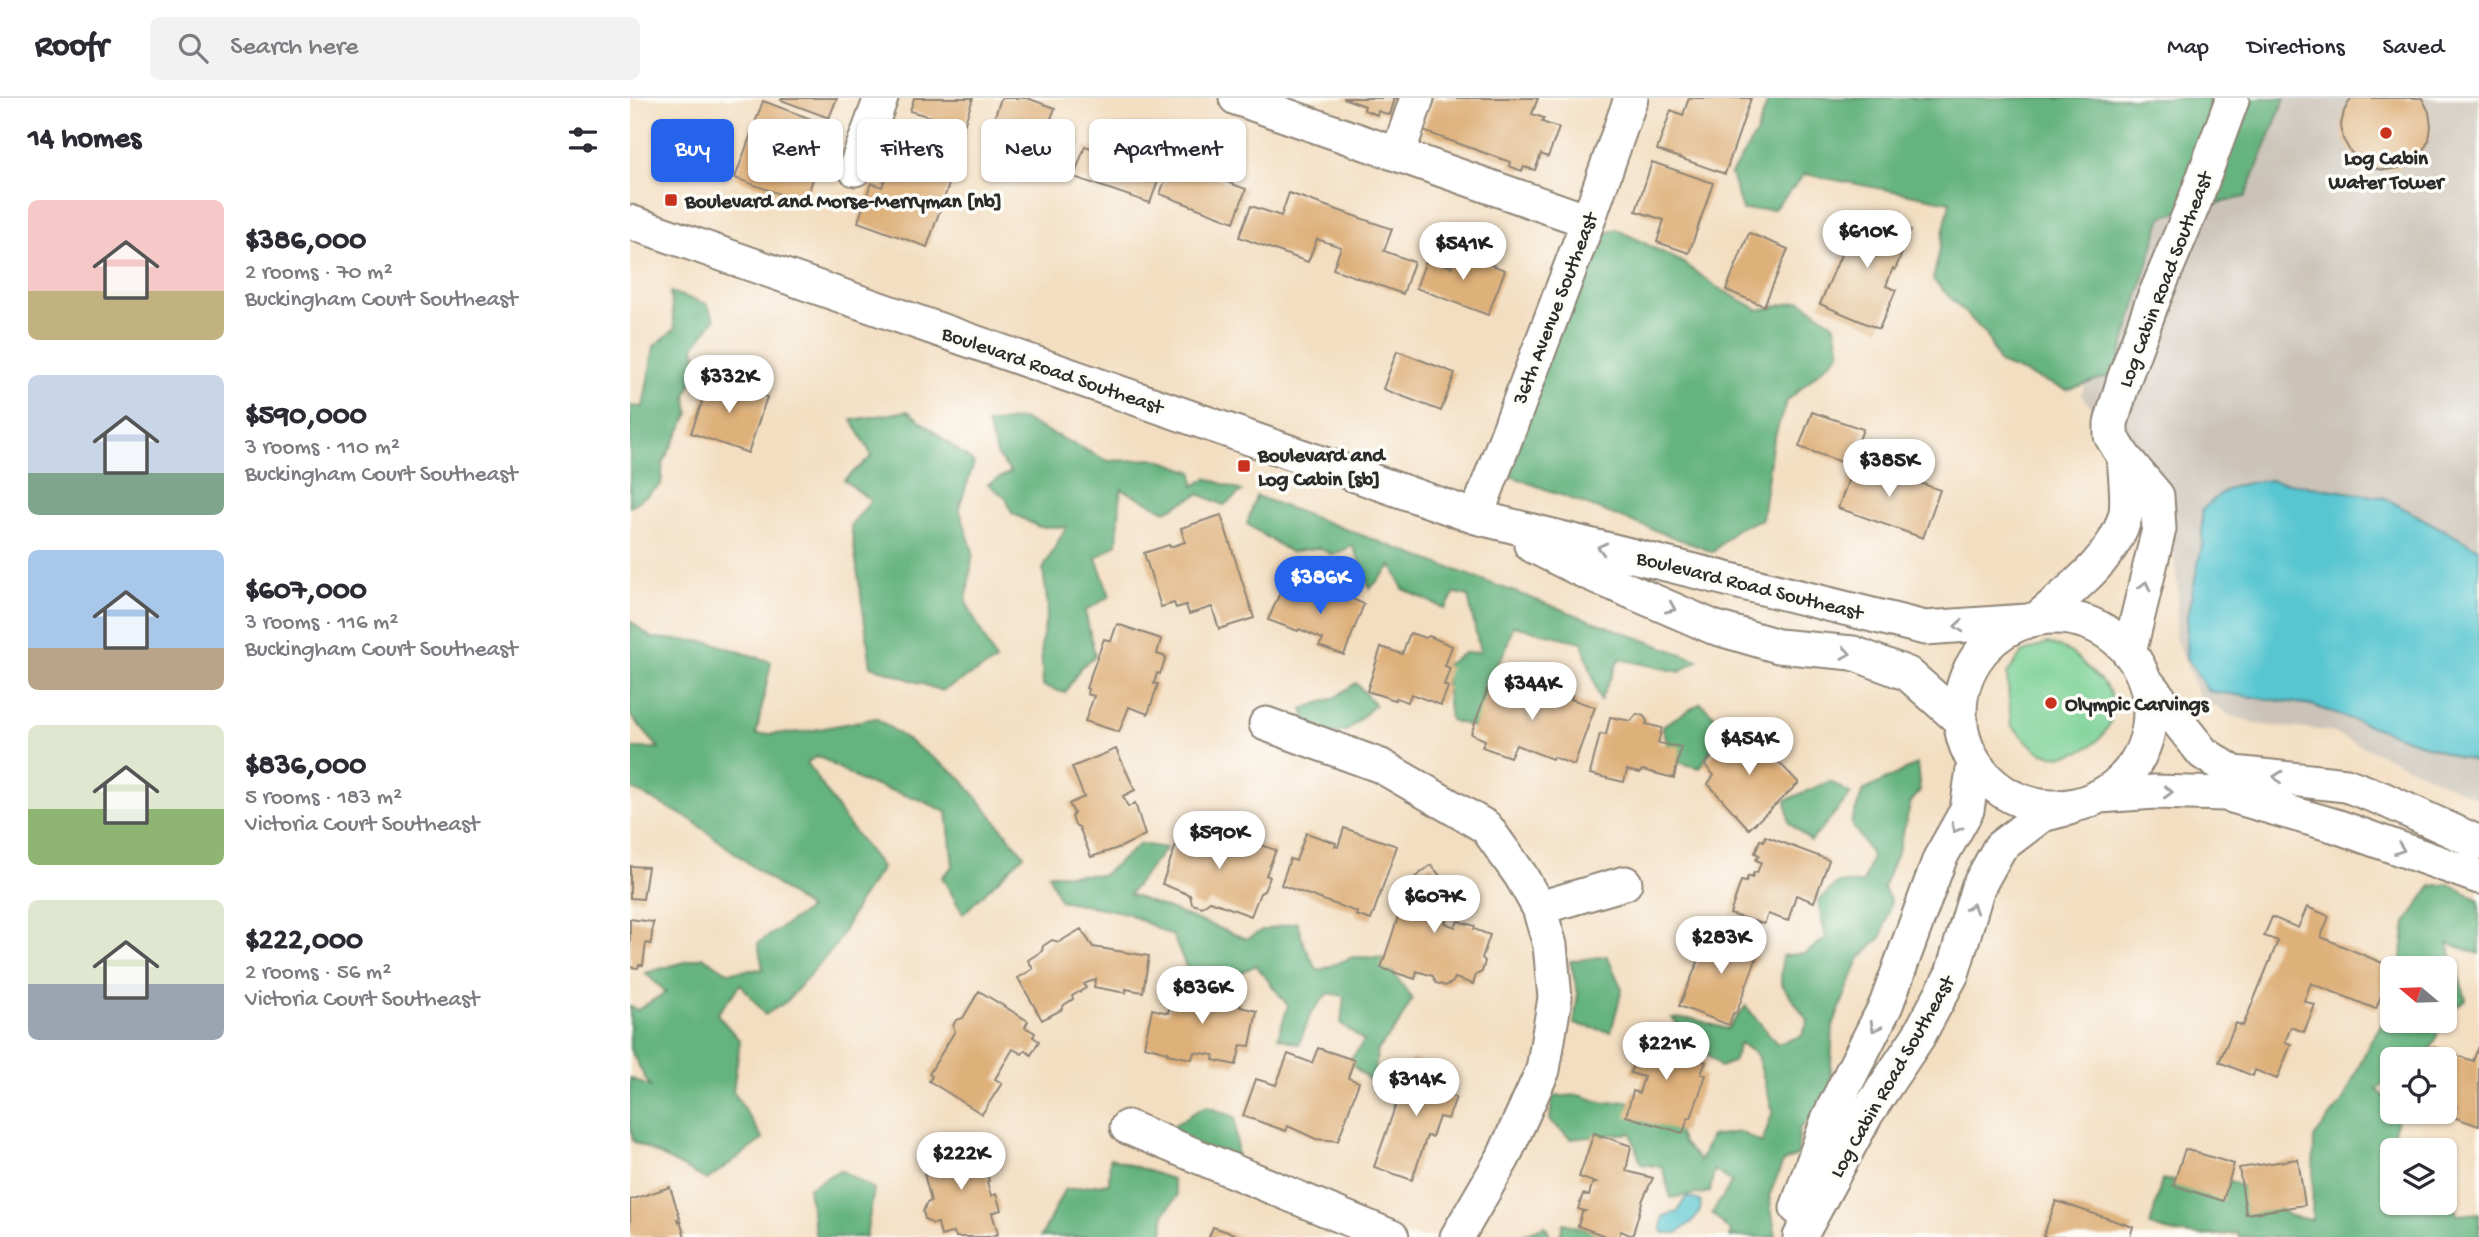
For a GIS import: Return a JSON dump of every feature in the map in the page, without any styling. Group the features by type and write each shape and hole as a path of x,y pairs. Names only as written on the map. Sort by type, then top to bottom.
{"street":[{"path":"855,169 881,98"},
{"path":"1236,98 1588,220"},
{"path":"1398,154 1418,98"},
{"name":"36th Avenue Southeast","path":"1476,517 1631,98"},
{"name":"Log Cabin Road Southeast","path":"2137,666 2159,529 2158,496 2124,457 2111,436 2111,423 2124,379 2232,100"},
{"name":"Boulevard Road Southeast","path":"630,222 1476,517 1925,628 2032,620"},
{"name":"Log Cabin Road Southeast","path":"2032,620 2086,576 2110,547 2126,516 2124,457"},
{"name":"Boulevard Road Southeast","path":"1476,517 1579,569 1713,627 1778,646 1853,653 1908,674 1961,721"},
{"path":"2479,843 2346,785 2234,773 2203,753 2113,637 2094,625 2072,618 2032,620 2001,634 1980,654 1965,679 1960,708 1962,737 1974,763 1995,787 2022,802 2053,808 2155,792 2225,794 2336,826 2479,877"},
{"path":"2092,800 2122,780 2138,759 2148,733 2150,706 2137,666"},
{"path":"1266,724 1381,766 1486,827 1521,876 1539,908 1550,945 1555,998 1543,1070 1503,1158 1457,1237"},
{"name":"Log Cabin Road Southeast","path":"1787,1237 1829,1117 1886,1005 1940,858 1967,810 1974,763"},
{"name":"Log Cabin Road Southeast","path":"1800,1237 1867,1113 1918,1037 1952,974 1978,887 2000,847 2042,815 2092,800"},
{"path":"1539,908 1625,883"},
{"path":"1127,1127 1392,1237"}],"shaded area":[{"path":"2184,98 2479,98 2479,799 2329,731 2262,725 2232,716 2200,698 2175,638 2178,590 2167,496 2081,395"}],"green space":[{"path":"1769,98 2285,98 2245,197 2162,216 2115,374 2067,390 1999,363 1986,334 1933,280 1950,202 1805,174 1774,209 1742,210 1731,174 1756,134"},
{"path":"1616,229 1682,262 1718,288 1759,310 1801,301 1835,325 1840,353 1786,402 1772,445 1762,519 1736,529 1713,552 1494,470 1577,248"},
{"path":"670,292 707,304 715,319 694,347 699,367 686,395 689,414 663,462 661,485 630,507 630,406 643,407 654,346 675,329"},
{"path":"908,411 974,463 959,508 973,552 966,602 996,661 942,691 871,666 851,525 871,501 844,480 872,456 852,420"},
{"path":"1022,419 1108,461 1157,459 1193,472 1194,486 1207,478 1242,491 1224,505 1199,494 1166,511 1121,489 1117,544 1096,558 1110,596 1085,611 1095,656 1081,667 1065,693 1043,686 1041,645 1048,608 1043,569 1066,527 1039,527 1012,513 1006,498 988,484 1011,472 998,457 987,424"},
{"path":"1256,496 1698,660 1680,672 1619,659 1600,701 1582,642 1513,626 1505,651 1485,682 1490,713 1473,727 1450,720 1444,666 1464,653 1480,652 1468,596 1455,593 1445,609 1403,589 1392,565 1370,589 1353,546 1333,555 1319,548 1290,552 1247,524"},
{"path":"630,621 652,638 710,642 771,662 756,735 803,732 876,718 959,776 1024,855 963,914 942,877 953,866 947,812 921,800 861,781 818,756 807,762 845,820 882,868 859,901 836,945 787,1001 765,1015 741,984 717,1014 740,1041 733,1091 763,1139 707,1180 633,1141 630,1078 650,1087 630,1049 630,1006 637,1010 666,992 645,973 703,957 728,972 763,969 758,943 809,909 690,819 630,788 630,748 659,748 630,715"},
{"path":"2047,643 2067,650 2081,661 2108,688 2113,705 2106,731 2096,742 2071,754 2057,756 2043,753 2011,725 2007,674 2022,653"},
{"path":"1356,683 1375,705 1348,730 1315,738 1302,709 1334,698"},
{"path":"1701,703 1721,722 1718,739 1700,768 1673,761 1662,726"},
{"path":"1917,764 1920,791 1911,802 1898,851 1883,887 1891,901 1882,936 1859,959 1833,1026 1829,1102 1799,1129 1798,1155 1783,1162 1769,1196 1776,1237 1729,1237 1731,1232 1712,1213 1732,1182 1714,1170 1710,1192 1671,1198 1662,1167 1641,1164 1631,1133 1571,1139 1550,1121 1552,1097 1579,1095 1604,1103 1628,1101 1646,1115 1672,1120 1683,1143 1700,1161 1711,1136 1740,1132 1762,1143 1773,1111 1757,1055 1740,1043 1733,1062 1720,1067 1672,1018 1694,1019 1727,1029 1746,1006 1777,1044 1802,1036 1808,1021 1781,983 1782,956 1806,953 1826,938 1818,901 1838,883 1863,883 1872,856 1851,823 1863,791"},
{"path":"1830,781 1851,794 1811,841 1789,822 1786,800"},
{"path":"1140,844 1166,848 1129,894 1247,939 1261,931 1297,922 1304,945 1318,971 1353,957 1383,958 1412,999 1398,1025 1377,1051 1374,1084 1349,1062 1364,1041 1341,1024 1344,996 1328,993 1311,1013 1299,1044 1278,1037 1288,1006 1256,965 1228,979 1188,971 1173,936 1127,913 1060,900 1048,874 1103,875"},
{"path":"2449,884 2479,900 2479,954 2448,943 2452,956 2402,956 2406,923 2431,886"},
{"path":"1607,956 1622,989 1611,1032 1574,1024 1578,993 1570,961"},
{"path":"2457,971 2466,999 2457,1006"},
{"path":"2380,1027 2380,1033 2437,1033 2432,1047 2380,1047 2380,1086 2376,1089 2380,1093 2380,1124 2396,1124 2393,1138 2380,1138 2380,1215 2479,1213 2479,1237 2240,1237 2237,1233 2183,1234 2150,1226 2162,1180 2234,1182 2290,1216 2312,1220 2314,1138 2344,1099"},
{"path":"1205,1106 1235,1117 1237,1154 1204,1169 1192,1166 1173,1126"},
{"path":"1110,1158 1172,1179 1177,1196 1164,1214 1163,1237 1041,1237 1064,1190 1109,1183"},
{"path":"840,1170 874,1189 866,1237 816,1237 808,1188"},
{"path":"1563,1223 1618,1237 1560,1237"},
{"path":"1545,1226 1551,1237 1520,1237 1520,1236"}],"water":[{"path":"2270,480 2385,498 2479,549 2479,762 2311,705 2208,691 2186,657 2187,617 2202,546 2202,510 2226,490"},
{"path":"1689,1197 1700,1201 1697,1216 1677,1233 1664,1233 1661,1228 1663,1216 1678,1212 1684,1200"}],"building":[{"path":"837,98 829,118 781,100"},
{"path":"914,98 973,98 966,119 930,119 931,117 910,111"},
{"path":"1001,98 1027,98 1055,108 1051,119 994,119"},
{"path":"1343,98 1395,98 1390,115 1378,111 1377,115 1364,110 1365,106"},
{"path":"1435,98 1538,98 1532,114 1544,118 1542,122 1559,128 1548,157 1541,154 1535,170 1524,167 1522,171 1509,166 1510,162 1423,131"},
{"path":"1689,98 1751,98 1725,174 1657,150 1671,110 1683,115"},
{"name":"Log Cabin Water Tower","path":"2351,98 2422,98 2429,112 2431,126 2429,140 2422,153 2399,168 2385,170 2372,168 2359,161 2343,139 2341,125"},
{"path":"763,101 811,119 756,119"},
{"path":"748,142 748,182 812,182 805,203 735,178"},
{"path":"1085,146 1089,147 1089,182 1157,182 1150,203 1075,177"},
{"path":"1652,162 1713,183 1689,253 1657,242 1664,220 1636,211"},
{"path":"884,182 950,182 927,247 858,222 871,183 882,187"},
{"path":"1164,182 1227,182 1246,189 1234,222 1160,194"},
{"path":"1289,193 1392,229 1384,251 1414,262 1403,294 1333,269 1341,247 1317,239 1308,262 1239,237 1251,206 1281,216"},
{"path":"1860,210 1911,231 1886,286 1896,290 1879,329 1820,304"},
{"path":"1749,233 1788,249 1764,306 1726,290"},
{"path":"1457,252 1505,270 1488,315 1416,288 1427,258 1451,267"},
{"path":"1397,351 1455,373 1441,411 1383,389"},
{"path":"711,377 767,397 748,453 691,433"},
{"path":"1812,412 1863,429 1850,465 1799,447"},
{"path":"1856,460 1940,490 1923,538 1838,508"},
{"path":"1221,515 1254,618 1219,629 1212,607 1189,614 1186,605 1176,608 1174,603 1161,607 1144,553 1185,542 1181,528"},
{"path":"1315,583 1364,604 1344,655 1319,646 1323,639 1268,620 1282,588 1309,600"},
{"path":"1117,624 1161,639 1157,654 1166,657 1160,674 1157,673 1154,684 1158,684 1148,714 1129,707 1119,732 1085,721 1094,696 1087,694 1086,688 1104,639 1111,641"},
{"path":"1410,633 1426,638 1429,636 1452,646 1445,666 1450,668 1444,685 1448,687 1441,705 1411,694 1408,702 1367,691 1381,647 1402,654"},
{"path":"1507,676 1524,682 1522,688 1554,698 1556,690 1572,695 1571,699 1595,707 1574,765 1516,745 1510,757 1482,747 1485,740 1471,734 1490,682 1504,687"},
{"path":"1637,714 1644,716 1646,724 1662,728 1658,743 1681,747 1674,778 1642,770 1640,773 1627,770 1624,782 1590,774 1600,734 1606,735 1610,717 1631,721"},
{"path":"1743,725 1799,783 1749,829 1708,784 1714,775 1704,764"},
{"path":"1116,749 1135,790 1123,796 1128,807 1135,803 1145,835 1091,857 1079,827 1075,825 1072,817 1074,813 1069,804 1084,797 1072,767"},
{"path":"1182,828 1228,846 1231,840 1239,844 1242,839 1276,850 1266,875 1270,877 1251,916 1210,901 1202,907 1192,904 1190,895 1162,884"},
{"path":"1344,828 1397,846 1371,920 1356,915 1357,912 1281,885 1290,859 1296,861 1306,833 1336,843 1335,846 1338,847"},
{"path":"1765,836 1829,860 1814,902 1796,895 1788,921 1768,914 1764,924 1730,914 1741,881 1746,882 1748,876 1752,878 1754,872 1757,873 1761,862 1756,860 1759,855 1755,853 1760,840 1764,841"},
{"path":"1431,865 1463,903 1449,914 1445,923 1455,927 1458,921 1475,926 1474,929 1490,935 1482,958 1485,961 1482,972 1476,975 1473,984 1455,978 1445,986 1436,983 1433,976 1417,971 1415,979 1381,968 1410,881"},
{"path":"630,866 648,867 643,899 630,898"},
{"path":"2307,907 2329,916 2321,937 2380,962 2380,998 2376,1009 2311,983 2304,1001 2315,1005 2304,1032 2291,1027 2285,1042 2291,1044 2277,1079 2255,1070 2253,1076 2219,1062 2236,1023 2243,1026 2278,941 2264,936 2272,917 2298,928"},
{"path":"630,919 653,922 651,944 646,943 643,965 638,968 630,967"},
{"path":"1713,927 1761,946 1736,1014 1733,1013 1729,1025 1679,1006"},
{"path":"1081,929 1093,947 1149,956 1143,992 1126,989 1126,993 1094,987 1096,979 1084,984 1086,988 1072,996 1073,999 1061,1010 1042,1020 1018,978 1033,969 1028,960 1042,951 1043,946 1052,940 1059,942"},
{"path":"1174,987 1241,1000 1240,1007 1257,1011 1250,1046 1241,1045 1236,1065 1213,1060 1214,1055 1194,1052 1192,1059 1144,1046 1152,1009 1168,1013"},
{"path":"979,991 1028,1021 1025,1027 1035,1033 1033,1037 1039,1041 1031,1055 1025,1050 1022,1054 1013,1049 995,1079 1002,1083 982,1114 929,1081 932,1076 929,1074 955,1031 953,1026 956,1020 963,1018"},
{"path":"1652,1029 1691,1042 1686,1057 1706,1062 1701,1074 1706,1075 1683,1133 1626,1116 1633,1091 1639,1093 1644,1077 1630,1073 1642,1042 1647,1043"},
{"path":"2479,1046 2479,1126 2457,1118 2457,1055 2473,1061"},
{"path":"1318,1048 1354,1060 1348,1078 1359,1082 1338,1141 1316,1139 1288,1126 1286,1131 1243,1116 1256,1079 1276,1085 1288,1054 1312,1063"},
{"path":"1412,1059 1457,1075 1450,1096 1456,1097 1448,1119 1439,1117 1432,1137 1427,1136 1412,1180 1374,1167"},
{"path":"1594,1133 1631,1146 1626,1171 1653,1178 1643,1199 1633,1234 1621,1231 1619,1237 1608,1237 1578,1226 1582,1212 1585,1211 1578,1209 1583,1194 1589,1196 1592,1184 1596,1183 1579,1177"},
{"path":"974,1135 989,1181 987,1182 991,1196 996,1194 1001,1210 992,1213 998,1234 987,1237 956,1237 954,1232 941,1236 938,1223 933,1224 925,1219 923,1211 931,1201 924,1174 944,1168 937,1146"},
{"path":"2185,1149 2234,1164 2223,1201 2173,1185"},
{"path":"2298,1159 2305,1205 2246,1214 2239,1168"},
{"path":"670,1187 680,1218 677,1219 685,1237 630,1237 630,1200"},
{"path":"2056,1201 2133,1227 2130,1237 2043,1237"},
{"path":"1213,1227 1243,1237 1209,1237"}],"place":[{"name":"Log Cabin Water Tower","path":"2386,133"},
{"name":"Boulevard and Morse-Merryman [nb]","path":"671,200"},
{"name":"Boulevard and Log Cabin [sb]","path":"1244,466"},
{"name":"Olympic Carvings","path":"2051,703"}]}
